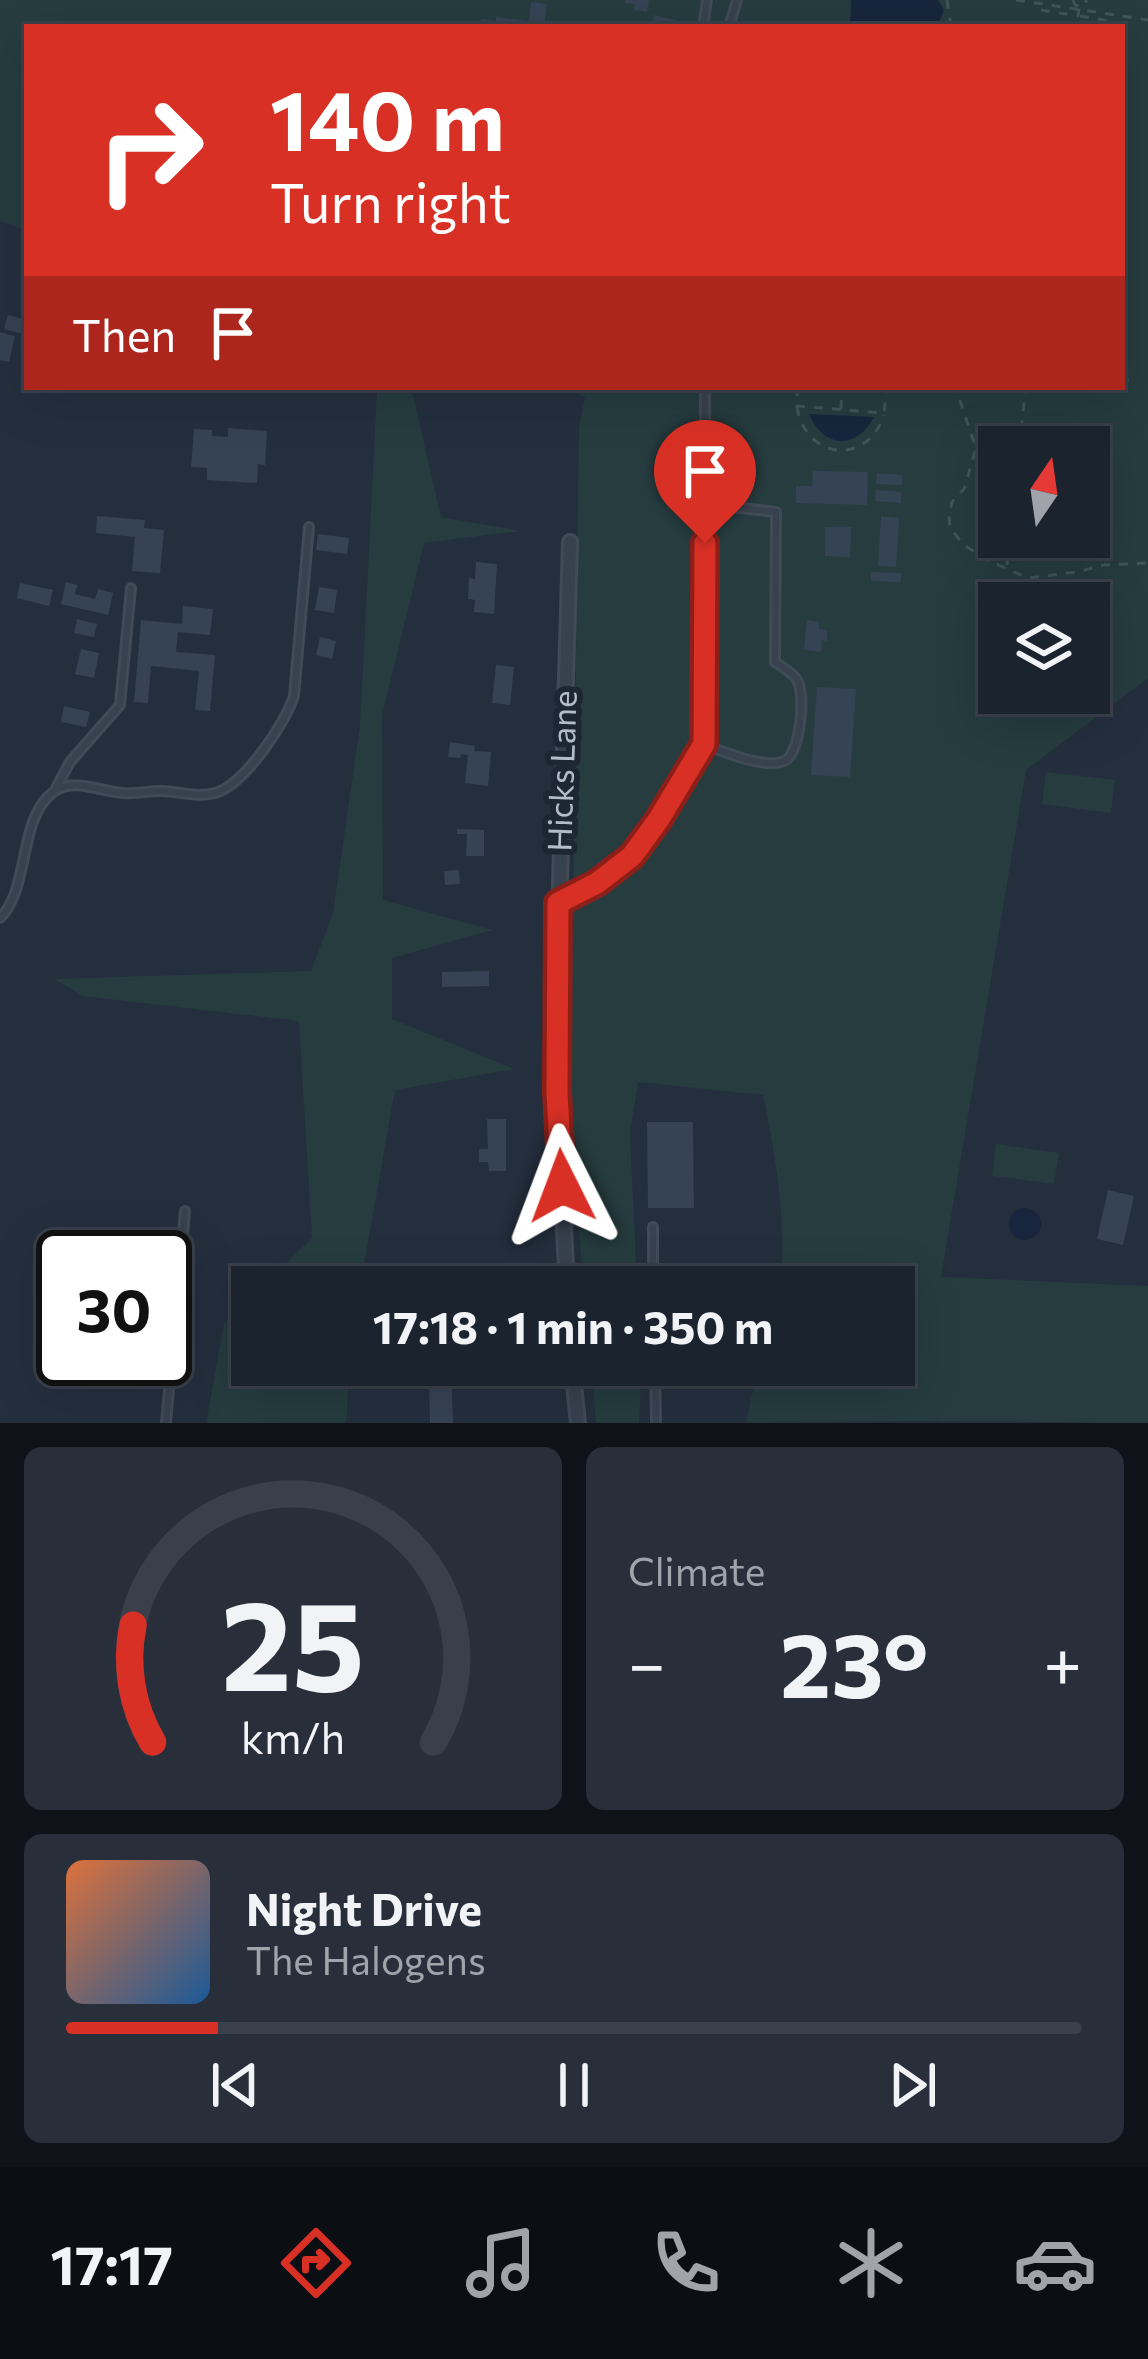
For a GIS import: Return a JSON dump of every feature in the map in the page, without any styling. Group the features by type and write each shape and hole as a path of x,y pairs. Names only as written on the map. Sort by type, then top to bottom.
{"street":[{"name":"Hicks Lane","path":"566,1266 557,1092 558,903 570,542"},
{"path":"574,1386 578,1423"}],"lane":[{"path":"558,903 597,883 632,856 704,744 705,390"},
{"path":"704,744 731,756 776,764 788,760 796,746 802,691 796,677 776,662 776,512 706,504"},
{"path":"0,918 12,902 31,830 54,792 73,785 122,793 214,794 233,784 278,733 294,696 309,527"},
{"path":"54,792 70,762 120,705 130,588"},
{"path":"166,1423 185,1210"},
{"path":"653,1228 653,1266"},
{"path":"655,1386 656,1423"}],"path":[{"path":"1016,0 1148,20"},
{"path":"1073,0 1078,11"},
{"path":"1078,11 1087,0"},
{"path":"1041,10 1078,11 1114,22"},
{"path":"797,390 799,419 812,439 838,450 871,438 880,426 887,390"},
{"path":"841,410 842,390"},
{"path":"952,390 958,395 976,448 964,489 952,502 950,527 964,545 1028,578 1148,562"},
{"path":"1021,426 1026,390"},
{"path":"797,406 884,413"},
{"path":"1007,569 1008,558"}],"green space":[{"path":"0,0 1148,0 1148,678 1110,707 1110,582 978,582 978,714 1100,714 1026,770 941,1277 1148,1286 1148,1423 746,1423 754,1386 915,1386 915,1266 781,1266 776,1165 763,1095 638,1082 630,1133 636,1266 582,1266 570,1128 579,427 585,397 568,390 1125,390 1125,24 24,24 24,230 0,221"},
{"path":"376,390 412,390 441,517 521,531 424,543 382,716 383,900 492,930 392,958 392,1019 514,1069 395,1090 364,1266 283,1266 312,1238 299,1021 83,996 54,979 311,971 333,913 360,726"},
{"path":"1046,772 1115,780 1111,813 1042,804"},
{"path":"996,1144 1059,1153 1054,1184 992,1176"},
{"path":"231,1317 231,1386 349,1386 346,1423 206,1423 224,1324"},
{"path":"593,1386 641,1386 639,1423 596,1423"}],"water":[{"path":"851,0 938,0 944,10 938,24 850,24"},
{"path":"809,414 874,417 858,436 840,441 823,434"},
{"path":"1025,1208 1036,1213 1041,1224 1036,1235 1025,1240 1014,1235 1009,1224 1014,1213"}],"building":[{"path":"625,0 649,0 647,12 634,10 635,4"},
{"path":"531,2 547,4 544,24 480,24 481,19 496,21 496,17 529,21"},
{"path":"654,15 691,24 652,24"},
{"path":"8,315 24,319 24,334 4,329"},
{"path":"0,332 15,336 9,362 0,360"},
{"path":"228,428 267,431 265,465 258,464 257,483 207,480 207,468 191,467 194,429 228,437"},
{"path":"813,471 868,472 867,505 796,503 796,486 812,486"},
{"path":"877,473 902,475 902,485 876,484"},
{"path":"876,490 901,492 901,503 875,501"},
{"path":"97,516 145,520 144,528 164,530 160,573 132,571 135,537 96,533"},
{"path":"881,516 899,518 896,567 878,566"},
{"path":"825,527 851,527 850,557 825,556"},
{"path":"318,534 349,538 347,554 316,550"},
{"path":"476,562 497,564 494,614 474,612 475,600 468,599"},
{"path":"871,572 901,573 901,582 871,581"},
{"path":"66,582 77,585 75,594 95,599 98,589 113,593 108,615 61,604"},
{"path":"20,583 53,590 49,606 17,598"},
{"path":"319,587 337,590 334,613 315,610"},
{"path":"183,606 213,609 210,635 178,632 176,652 215,655 210,711 195,710 199,671 151,666 148,703 134,702 141,620 182,624"},
{"path":"77,619 97,624 94,637 74,633"},
{"path":"807,620 827,630 821,652 804,650"},
{"path":"320,637 336,641 332,659 316,655"},
{"path":"81,649 99,653 94,678 75,674"},
{"path":"496,665 514,667 510,705 492,703"},
{"path":"817,687 856,689 850,777 811,775"},
{"path":"64,706 90,712 86,727 61,722"},
{"path":"450,742 491,752 488,786 465,783 468,755 448,757"},
{"path":"457,829 484,830 484,856 466,856 467,834 457,834"},
{"path":"459,870 460,884 445,885 444,871"},
{"path":"489,971 489,986 442,987 442,972"},
{"path":"487,1119 506,1119 506,1171 489,1171 488,1162 479,1162 479,1149 488,1149"},
{"path":"647,1122 693,1122 694,1208 648,1208"},
{"path":"1108,1190 1134,1196 1123,1245 1097,1239"},
{"path":"429,1386 452,1386 453,1423 430,1423"}],"route":[{"path":"562,1186 557,1092 558,903 597,883 632,856 704,744 705,543"}]}
